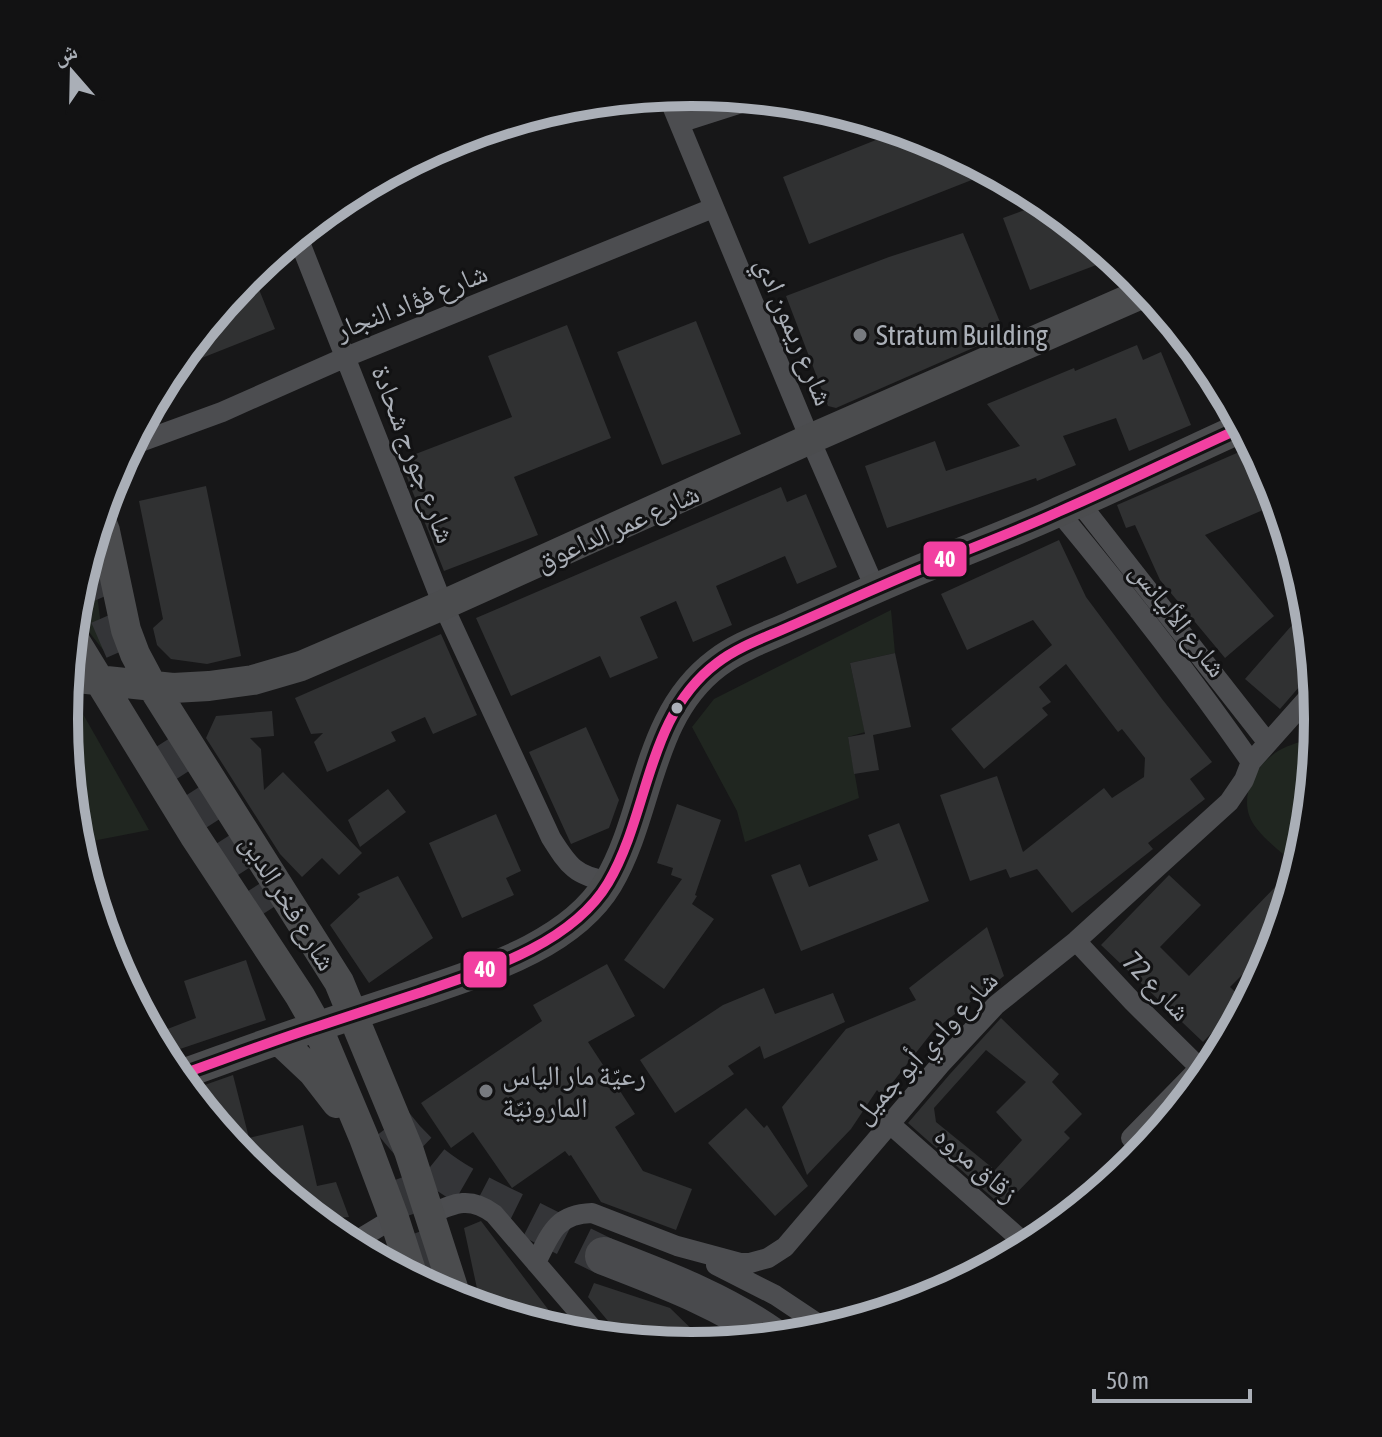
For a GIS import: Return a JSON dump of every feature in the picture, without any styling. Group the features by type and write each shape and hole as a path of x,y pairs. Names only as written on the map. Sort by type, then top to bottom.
{"highway":[{"path":"604,1256 688,1289 758,1327"}],"street":[{"name":"شارع ريمون ادي","path":"672,106 875,588"},
{"path":"679,123 729,107"},
{"name":"شارع فؤاد النجار","path":"145,440 222,412 346,357 713,208"},
{"name":"شارع جورج شحادة","path":"301,246 443,605 551,838 564,860 577,871 591,879 609,881"},
{"name":"شارع عمر الداعوق","path":"79,678 173,688 197,687 253,680 301,666 1135,297"},
{"path":"190,1071 458,980 501,963 564,930 598,899 609,881 631,831 670,720 688,690 727,656 875,588 1069,507 1233,432"},
{"name":"شارع الأليانس","path":"1069,507 1268,743"},
{"name":"شارع الأليانس","path":"1069,507 1113,578 1251,762"},
{"name":"شارع فخر الدين","path":"105,539 126,630 135,654 152,686 339,982 409,1151 452,1283"},
{"name":"شارع فخر الدين","path":"82,651 317,1026 364,1138 408,1262"},
{"name":"شارع وادي أبو جميل","path":"536,1263 557,1224 580,1213 592,1213 677,1246 740,1263 759,1261 777,1254 996,1005 1076,941 1229,802 1244,780 1251,762 1304,703"},
{"name":"شارع 72","path":"1076,941 1197,1065"},
{"path":"279,1040 313,1072 364,1138"},
{"path":"1131,1138 1179,1089"},
{"name":"زقاق مروه","path":"890,1124 1017,1237"},
{"path":"430,1214 462,1202 484,1207 494,1214 587,1322"},
{"path":"364,1236 394,1218"},
{"path":"677,1246 775,1295 812,1320"}],"shaded area":[{"path":"95,577 104,651 85,627"},
{"path":"891,610 895,653 850,663 865,732 848,737 859,798 745,842 737,811 692,727 714,699"},
{"path":"78,706 149,830 91,841 79,759"},
{"path":"1303,741 1299,799 1287,858 1257,829 1251,819 1247,798 1259,769 1283,748"}],"building":[{"path":"884,137 926,152 978,177 809,244 783,177"},
{"path":"1030,208 1101,263 1030,290 1003,218"},
{"path":"963,233 1005,334 836,408 828,406 786,296"},
{"path":"257,286 275,329 193,361 230,314"},
{"path":"696,321 741,434 662,465 617,352"},
{"path":"567,325 611,438 514,477 538,535 444,571 400,460 512,417 488,356"},
{"path":"1137,345 1143,360 1161,352 1191,425 1129,451 1116,418 1063,436 1076,465 1037,481 1036,478 887,528 865,466 935,441 946,471 1020,446 987,404"},
{"path":"1243,451 1269,517 1263,510 1205,535 1274,616 1225,658 1160,580 1135,525 1126,528 1117,505"},
{"path":"206,486 241,656 207,664 171,659 157,645 153,628 163,619 139,501"},
{"path":"781,487 787,502 806,494 837,567 797,584 785,556 716,586 732,625 693,642 676,601 640,617 658,658 610,678 600,656 511,696 476,618"},
{"path":"1059,540 1086,597 1212,762 1190,779 1205,799 1148,843 1153,849 1072,913 1037,869 1010,878 1006,869 970,881 940,795 997,776 1023,852 1104,788 1112,798 1144,777 1145,758 1122,729 1118,732 1066,664 1039,687 1051,702 1042,708 1048,715 984,769 951,729 1052,645 1033,620 967,650 941,594"},
{"path":"1296,621 1303,682 1280,709 1245,679"},
{"path":"441,634 477,715 433,734 425,717 391,732 396,741 327,772 314,742 323,733 311,734 295,698"},
{"path":"895,653 911,727 873,735 879,770 854,774 848,737 865,734 850,663"},
{"path":"272,711 274,736 250,738 261,749 264,790 283,772 362,853 339,875 322,858 302,877 280,854 206,738 216,716"},
{"path":"586,727 619,800 609,828 571,844 529,752"},
{"path":"388,789 406,812 360,847 348,820"},
{"path":"677,804 721,820 692,904 714,919 664,989 624,960 682,879 671,875 673,868 657,863"},
{"path":"496,814 521,871 506,878 514,895 462,918 429,843"},
{"path":"899,823 929,901 801,951 771,875 800,864 809,887 878,860 868,835"},
{"path":"1169,875 1201,905 1160,947 1189,976 1278,884 1280,886 1252,965 1230,987 1238,995 1225,1019 1203,1042 1101,945"},
{"path":"398,876 433,938 369,983 330,925 360,897 357,894"},
{"path":"987,927 1004,976 933,1031 882,1096 877,1090 851,1129 807,1175 782,1107 846,1029 916,1000 909,988"},
{"path":"246,960 266,1020 180,1049 182,1055 179,1056 163,1031 196,1018 184,981"},
{"path":"607,964 635,1016 588,1042 635,1114 615,1127 643,1171 692,1189 676,1230 601,1202 571,1155 565,1151 512,1188 473,1132 451,1148 421,1103 542,1021 533,1005"},
{"path":"764,988 775,1014 833,993 845,1022 764,1059 760,1046 728,1066 734,1074 675,1113 640,1060 723,1005"},
{"path":"1001,1018 1059,1074 1052,1082 1082,1114 1064,1132 1070,1138 1003,1207 908,1123","holes":["986,1050 1026,1082 996,1112 1022,1140 995,1170 936,1122 934,1108"]},
{"path":"233,1075 249,1138 303,1125 317,1186 336,1182 349,1217 336,1218 287,1179 230,1123 201,1086"},
{"path":"746,1108 764,1128 767,1125 808,1186 775,1216 708,1143"},
{"path":"481,1221 553,1316 478,1293 464,1228"},
{"path":"594,1283 670,1308 694,1332 612,1326 588,1297"}],"tunnel":[{"path":"94,581 127,657"},
{"path":"156,747 263,914"},
{"path":"393,1123 420,1154 448,1176 604,1256"},
{"path":"395,1180 428,1272"}],"transit line":[{"name":"40","path":"190,1071 470,975 549,939 592,905 608,883 633,826 662,737 694,685 717,663 754,642 1042,519 1233,432"}],"place":[{"name":"Stratum Building","path":"860,335"},
{"name":"رعيّة مار الياس المارونيّة","path":"486,1091"}]}
